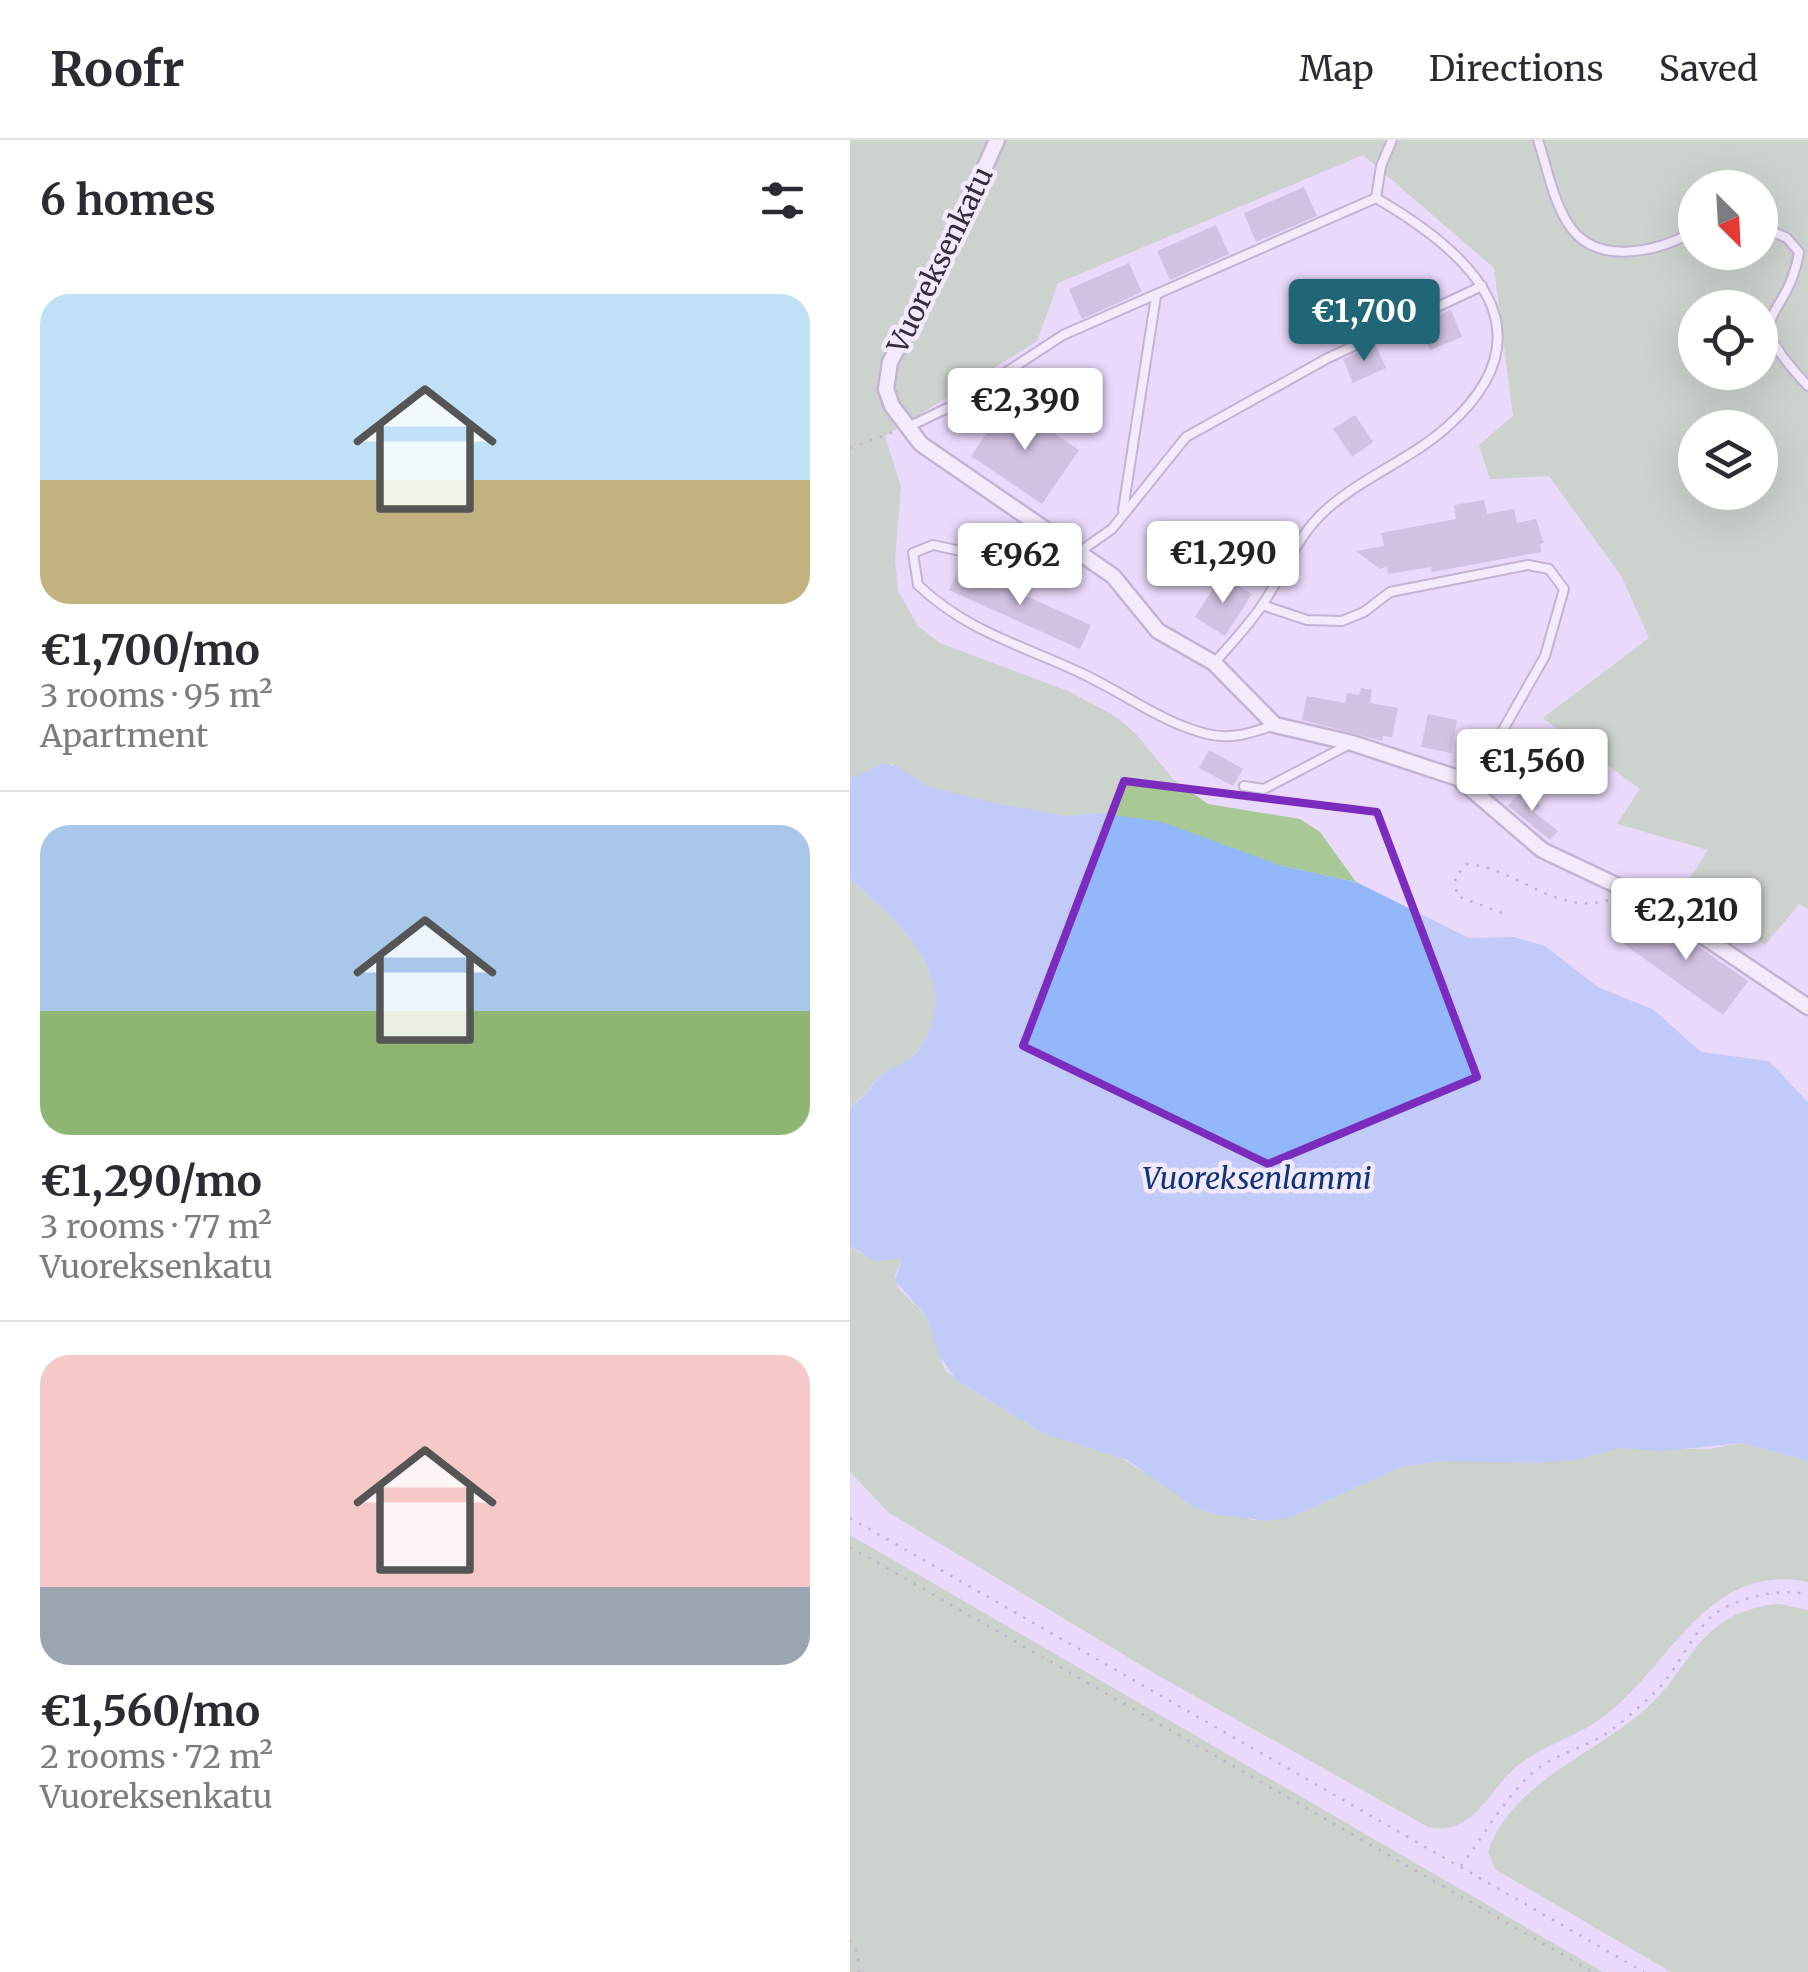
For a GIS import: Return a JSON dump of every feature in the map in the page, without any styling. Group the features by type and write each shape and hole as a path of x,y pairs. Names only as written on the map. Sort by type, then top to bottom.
{"street":[{"name":"Vuoreksenkatu","path":"997,140 940,268 890,362 886,389 906,428 922,444 1113,576 1158,631 1214,662 1274,725"},
{"path":"1274,725 1352,743 1458,778 1542,850 1632,892 1711,939 1808,1007"}],"lane":[{"path":"1376,198 1381,166 1392,140"},
{"path":"1538,140 1556,203 1569,227 1589,244 1628,252 1658,247 1678,238"},
{"path":"906,428 962,401 1063,335 1376,198"},
{"path":"1214,662 1262,604 1309,529 1328,508 1444,429 1483,384 1494,360 1498,333 1482,286 1450,246 1376,198"},
{"path":"1778,234 1804,252 1774,308 1769,330 1772,344 1808,386"},
{"path":"1274,725 1232,737 1205,733 1079,672 1003,644 918,586 911,561 918,548 933,545 1026,564 1060,562 1079,554 1112,529 1123,510 1186,437 1328,358 1482,286"},
{"path":"1123,510 1156,296"},
{"path":"1262,604 1306,620 1342,621 1364,612 1390,592 1528,565 1549,570 1564,589 1553,639 1470,788"},
{"path":"1244,786 1254,791 1278,784 1352,743"}],"path":[{"path":"850,448 906,428"},
{"path":"1502,913 1457,896 1455,877 1468,864 1490,866 1541,893 1594,906 1632,892"},
{"path":"850,1518 1644,1972"},
{"path":"850,1547 1593,1972"},
{"path":"1460,1867 1526,1778 1602,1736 1655,1693 1680,1665 1696,1636 1716,1612 1741,1600 1797,1592 1808,1596"},
{"path":"850,1940 858,1954 858,1972"}],"highlighted area":[{"path":"1124,781 1377,812 1477,1077 1268,1164 1023,1046"}],"green space":[{"path":"850,140 1808,140 1808,909 1799,904 1765,945 1684,887 1708,850 1617,824 1640,789 1543,718 1649,638 1622,577 1549,476 1490,479 1479,445 1513,416 1494,268 1363,155 1058,283 1037,341 885,436 901,487 895,559 898,591 918,626 940,643 1068,691 1115,716 1135,733 1174,780 1208,804 1300,819 1320,832 1356,882 1282,866 1100,813 1064,816 929,787 892,764 850,779"},
{"path":"850,879 905,932 920,953 935,998 932,1022 920,1048 879,1079 850,1108"},
{"path":"850,1245 871,1256 902,1258 895,1275 898,1288 926,1316 945,1370 964,1385 1043,1433 1120,1457 1140,1470 1252,1520 1292,1517 1401,1467 1619,1448 1709,1449 1744,1443 1808,1461 1808,1582 1772,1580 1741,1588 1714,1604 1622,1701 1596,1722 1516,1767 1468,1819 1444,1828 1428,1827 1159,1676 888,1512 850,1472"},
{"path":"850,1535 1603,1972 850,1972"},
{"path":"1780,1604 1808,1610 1808,1972 1671,1972 1495,1869 1488,1852 1516,1805 1559,1769 1651,1704 1702,1640 1722,1623 1750,1609"}],"water":[{"name":"Vuoreksenlammi","path":"881,764 897,766 929,787 985,801 1064,816 1100,813 1162,822 1282,866 1356,882 1469,938 1514,937 1545,946 1598,987 1654,1010 1701,1052 1769,1061 1808,1102 1808,1461 1744,1443 1662,1451 1619,1448 1576,1460 1533,1463 1440,1461 1401,1467 1292,1517 1269,1521 1214,1514 1194,1507 1127,1460 1043,1433 956,1380 939,1355 926,1316 895,1281 902,1258 874,1261 850,1245 850,1108 882,1075 916,1054 932,1022 935,998 920,953 905,932 850,879 850,779"}],"building":[{"path":"1304,187 1317,216 1256,242 1244,213"},
{"path":"1216,225 1229,254 1170,280 1157,251"},
{"path":"1129,263 1142,292 1082,319 1069,289"},
{"path":"1451,310 1462,337 1430,350 1419,324"},
{"path":"1375,344 1386,368 1353,383 1343,359"},
{"path":"1008,402 1079,450 1042,504 971,456"},
{"path":"1355,415 1373,442 1352,457 1333,429"},
{"path":"1484,500 1487,514 1514,509 1517,523 1536,519 1544,543 1540,544 1541,552 1432,572 1431,567 1388,574 1387,567 1380,569 1356,551 1384,546 1381,533 1456,519 1454,505"},
{"path":"1276,522 1295,535 1272,572 1251,559"},
{"path":"960,567 1091,625 1080,649 949,590"},
{"path":"1222,575 1252,594 1225,636 1195,617"},
{"path":"1361,688 1372,690 1370,703 1398,708 1392,737 1383,736 1382,741 1302,720 1307,696 1345,703 1347,693 1359,695"},
{"path":"1428,714 1457,720 1451,753 1421,747"},
{"path":"1209,750 1243,769 1233,786 1199,768"},
{"path":"1522,790 1540,806 1534,812 1558,831 1550,840 1508,806"},
{"path":"1648,912 1748,981 1723,1015 1624,944"}]}
